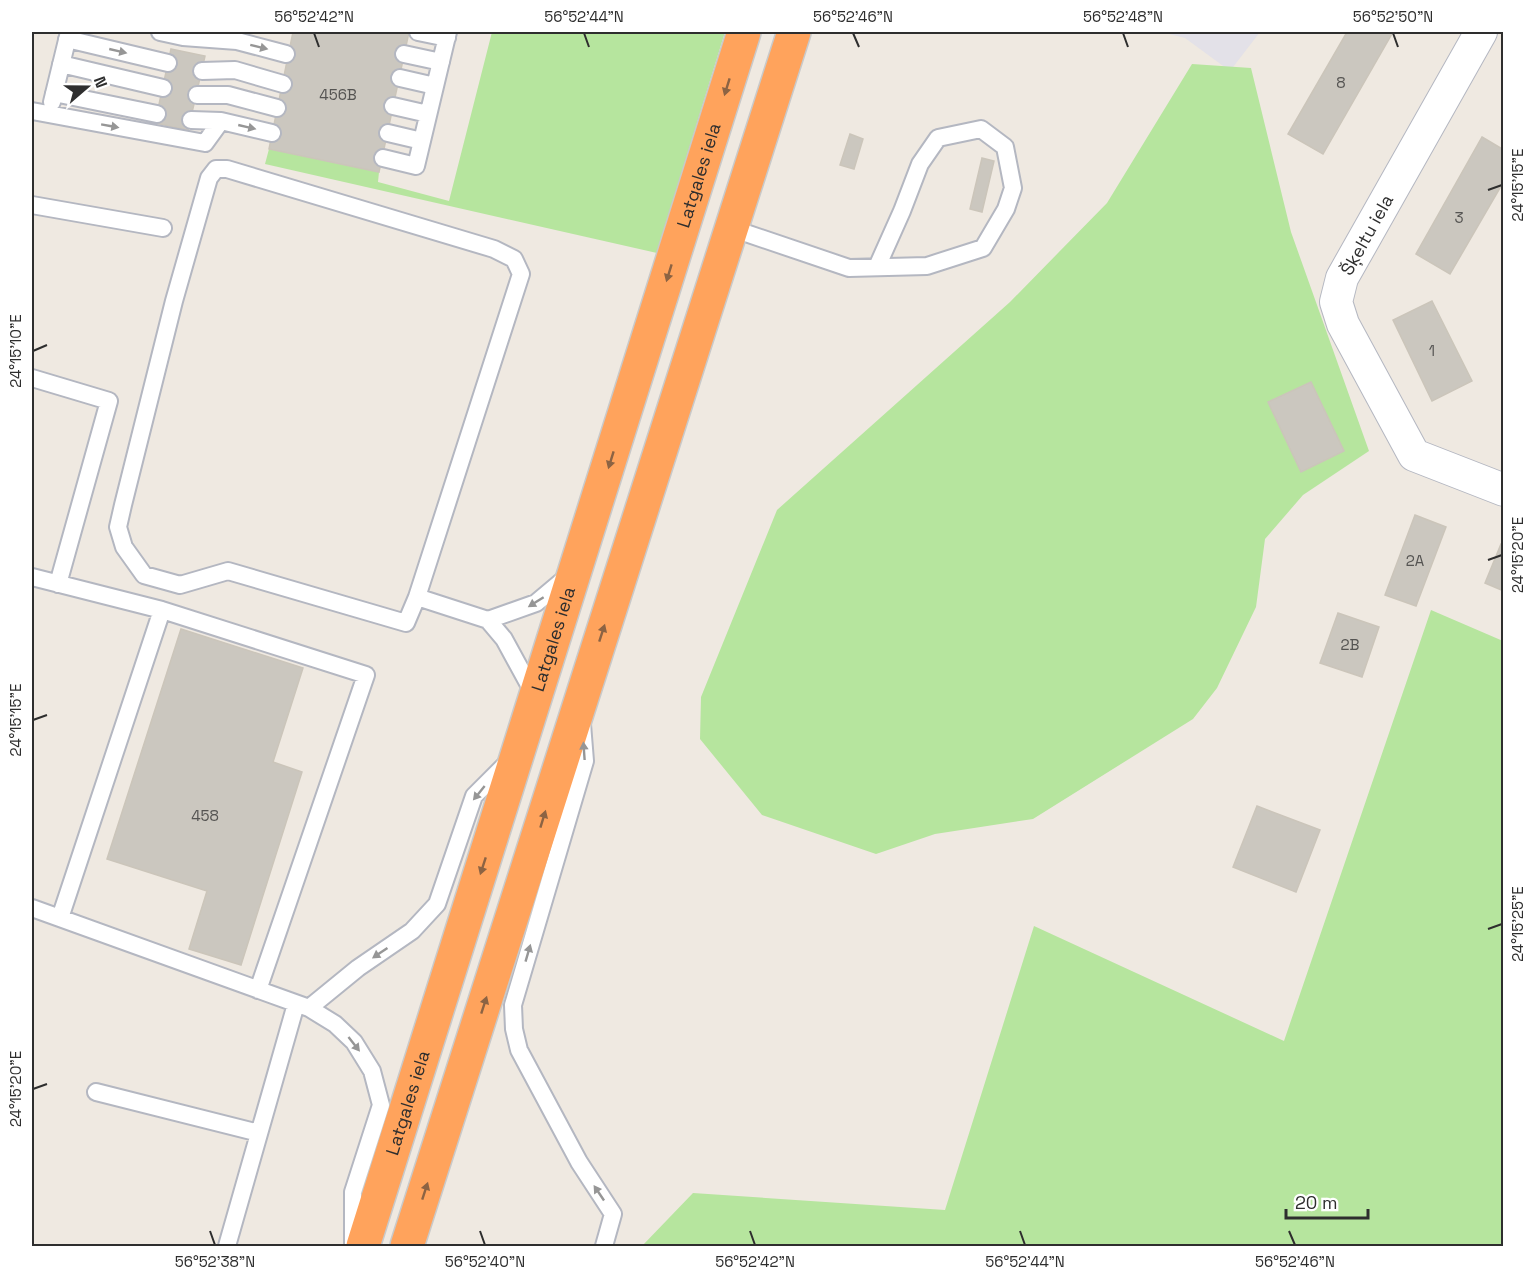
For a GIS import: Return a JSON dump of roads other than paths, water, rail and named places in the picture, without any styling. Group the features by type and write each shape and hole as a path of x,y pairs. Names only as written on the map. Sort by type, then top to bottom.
{"highway":[{"name":"Latgales iela","path":"363,1246 744,32"},
{"path":"407,1246 794,32"}],"street":[{"name":"Šķeltu iela","path":"1481,32 1342,278 1336,302 1342,324 1414,455 1503,490"}],"lane":[{"path":"160,32 183,37 237,41 286,54"},
{"path":"382,158 416,166 448,35 418,32"},
{"path":"50,115 68,35 168,63"},
{"path":"404,54 441,62"},
{"path":"61,64 163,88"},
{"path":"202,70 235,70 283,84"},
{"path":"400,78 435,86"},
{"path":"54,93 157,114"},
{"path":"197,94 228,95 277,108"},
{"path":"393,106 428,114"},
{"path":"32,111 205,143 221,121"},
{"path":"191,120 221,121 272,133"},
{"path":"731,228 849,268 927,266 982,248 1006,209 1014,188 1005,147 981,129 938,138 920,164 877,267"},
{"path":"388,133 422,141"},
{"path":"226,168 494,249 514,259 521,274 417,597 406,623 228,571 180,585 144,575 124,548 118,527 126,494 174,302 209,178 216,169 226,168"},
{"path":"32,205 163,228"},
{"path":"32,378 109,401 58,584"},
{"path":"488,620 536,603 576,569"},
{"path":"32,577 162,610 366,675 258,990"},
{"path":"417,597 488,620 504,639 535,697"},
{"path":"60,918 162,610"},
{"path":"580,699 585,761 513,1005 514,1029 519,1050 579,1162 613,1214 604,1246"},
{"path":"226,1246 259,1133 303,1006 412,932 437,904 474,796 519,751"},
{"path":"32,908 303,1006 335,1024 354,1042 372,1071 381,1106 353,1192 353,1246"},
{"path":"96,1092 259,1133"}]}
